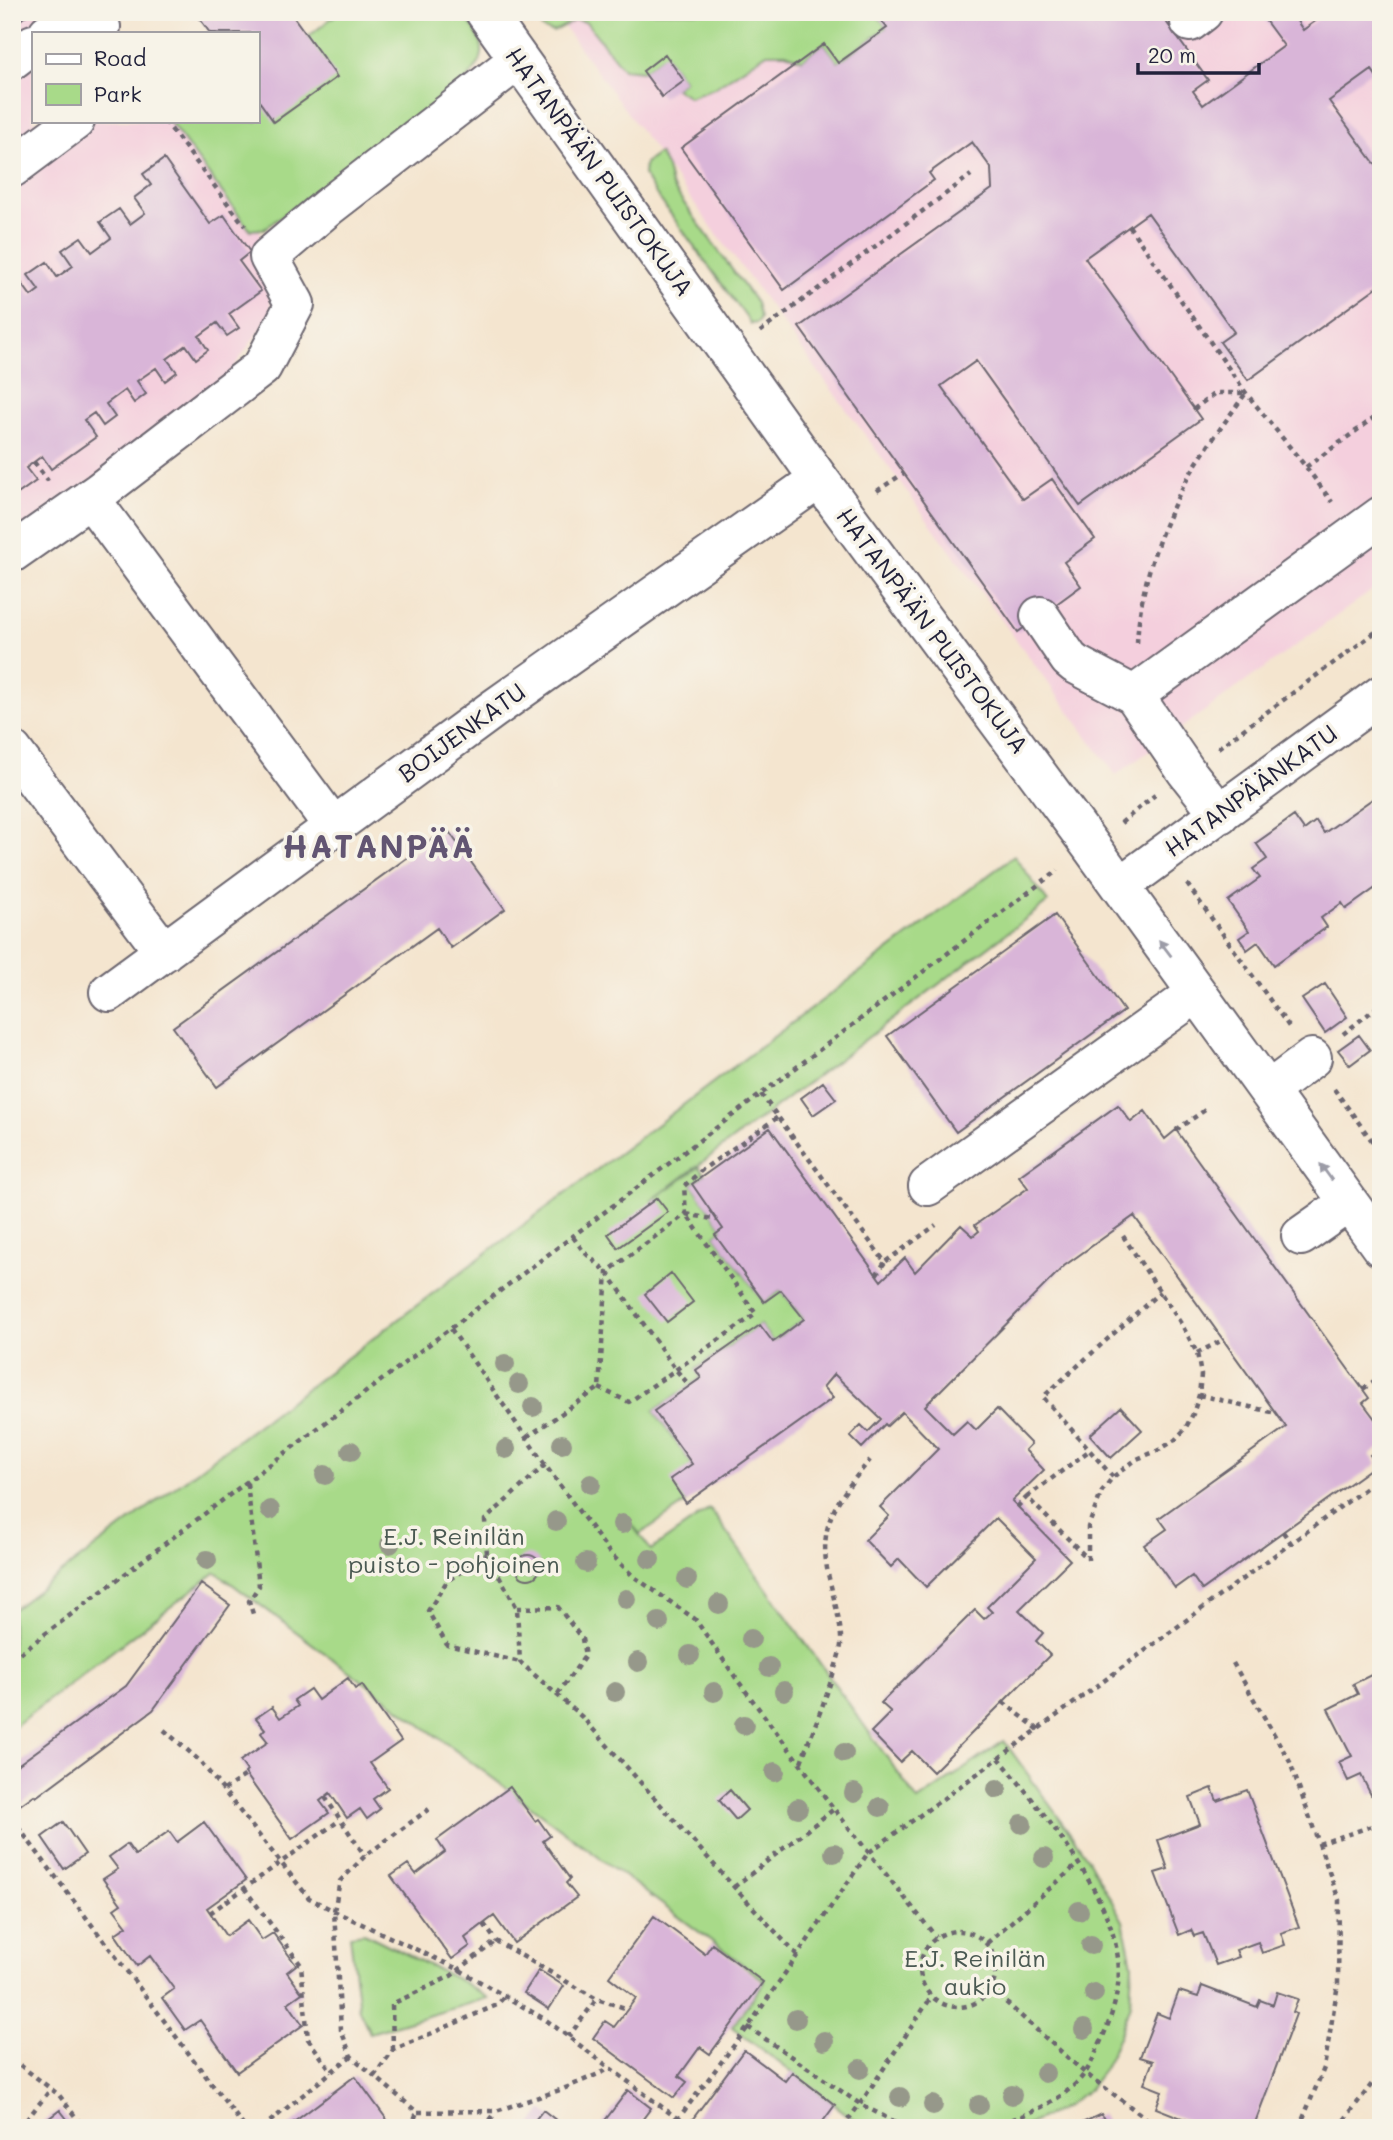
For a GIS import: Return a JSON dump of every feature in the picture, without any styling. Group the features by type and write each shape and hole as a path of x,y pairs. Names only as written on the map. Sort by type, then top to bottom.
{"street":[{"name":"HATANPÄÄN PUISTOKUJA","path":"485,12 819,479 1120,886 1381,1247"},
{"path":"49,32 61,24 103,21"},
{"path":"12,60 32,45"},
{"path":"12,553 90,498 262,366 295,304 269,257 328,207 519,60"},
{"path":"12,167 74,122"},
{"name":"BOIJENKATU","path":"110,992 492,710 819,479"},
{"path":"90,498 334,826"},
{"path":"1134,695 1368,525"},
{"path":"1040,616 1069,659 1134,695 1186,771 1220,814"},
{"name":"HATANPÄÄNKATU","path":"1120,886 1381,695"},
{"path":"12,750 164,952"},
{"path":"929,1186 1197,993"},
{"path":"1268,1091 1312,1058"},
{"path":"1301,1236 1348,1203"}],"path":[{"path":"166,122 269,257"},
{"path":"754,336 971,175"},
{"path":"1129,226 1246,393 1306,467 1368,525"},
{"path":"1194,409 1215,393 1246,393"},
{"path":"1134,695 1138,618 1153,555 1192,472 1246,393"},
{"path":"1306,467 1381,413"},
{"path":"34,462 48,482"},
{"path":"871,496 904,473"},
{"path":"1124,821 1145,830 1183,878 1381,1153"},
{"path":"12,1659 1048,878"},
{"path":"1312,1058 1381,1003"},
{"path":"1176,1130 1208,1108"},
{"path":"599,1388 629,1402 756,1314 686,1214 684,1185 778,1116"},
{"path":"599,1388 607,1272 686,1214 717,1220"},
{"path":"1027,1497 1088,1560 1088,1527 1102,1491 1113,1477 1137,1459 1175,1440 1193,1414 1201,1375 1197,1353 1182,1325 1123,1236"},
{"path":"573,1237 584,1252 607,1272 690,1386"},
{"path":"876,1275 885,1262"},
{"path":"1113,1477 1043,1397 1160,1292"},
{"path":"451,1329 609,1552 634,1576 695,1619 834,1809 936,1937"},
{"path":"1197,1353 1223,1340"},
{"path":"1363,1389 1381,1376"},
{"path":"527,1437 599,1388"},
{"path":"1199,1395 1276,1413"},
{"path":"1017,1507 1090,1450"},
{"path":"801,1763 841,1647 840,1625 827,1574 825,1532 832,1513 849,1485 870,1460"},
{"path":"520,1662 517,1608 487,1555 485,1520 545,1465"},
{"path":"671,2128 748,2027 868,1853 1381,1477"},
{"path":"247,1482 259,1586 249,1601 253,1614"},
{"path":"1283,1532 1291,1543"},
{"path":"487,1555 447,1581 428,1611 447,1645 520,1662 582,1717 797,1955"},
{"path":"517,1608 558,1607 582,1639 584,1656 557,1695"},
{"path":"1233,1662 1290,1762 1339,1900 1338,1984 1324,2068 1299,2128"},
{"path":"1003,1702 1039,1730"},
{"path":"164,1730 200,1760 309,1898 458,1969 546,2020 678,2119"},
{"path":"983,2128 1005,2123 1038,2109 1066,2091 1085,2073 1108,2026 1118,1992 1118,1953 1105,1909 1078,1864 999,1758"},
{"path":"224,1790 246,1775"},
{"path":"325,1797 366,1856"},
{"path":"429,1809 366,1856 340,1881 334,1911 341,2030 351,2056 417,2112 496,2111 611,2069"},
{"path":"734,1887 834,1809"},
{"path":"12,1819 245,2128"},
{"path":"210,1913 340,1819"},
{"path":"1319,1844 1381,1824"},
{"path":"987,1943 1078,1864"},
{"path":"244,1888 301,1965 308,2039 332,2072"},
{"path":"484,1924 496,1941 597,1999 628,2009"},
{"path":"950,1931 963,1931 976,1935 987,1943 996,1964 996,1978 991,1989 980,2000 956,2007 942,2003 925,1988 920,1963 927,1947 936,1937 950,1931"},
{"path":"393,2050 393,2004 451,1976 496,1941"},
{"path":"991,1989 1085,2073 1159,2128"},
{"path":"842,2128 932,1996"},
{"path":"374,2076 393,2050 497,2004 504,1997"},
{"path":"568,2037 597,1999"},
{"path":"748,2027 860,2104 893,2121 919,2128"},
{"path":"262,2128 351,2056"},
{"path":"12,2059 59,2095 84,2128"},
{"path":"1339,2128 1381,2072"},
{"path":"20,2128 51,2089"},
{"path":"484,2128 496,2111"},
{"path":"411,2128 417,2112"}],"shaded area":[{"path":"12,12 103,12 32,32 32,122 184,122 259,224 272,313 219,388 12,537"},
{"path":"553,12 1381,12 1381,584 1116,775"}],"green space":[{"path":"332,12 462,12 480,41 481,57 478,66 461,86 264,229 250,230 170,122 259,122 259,96 308,37 334,16"},
{"path":"531,12 875,12 887,28 838,63 824,44 802,60 786,53 767,53 714,88 689,97 675,88 684,81 665,55 643,71 623,69 586,22 575,20 553,32 543,29"},
{"path":"659,153 667,168 671,185 756,303 760,318 757,323 751,324 644,175 645,163"},
{"path":"1014,856 1048,902 651,1201 699,1167 705,1175 692,1184 723,1229 715,1235 764,1302 781,1290 804,1319 773,1342 760,1325 696,1369 701,1378 654,1411 692,1464 686,1503 640,1534 632,1525 651,1550 710,1509 918,1801 1004,1741 1087,1857 1123,1921 1132,1964 1130,2004 1104,2069 1087,2091 1063,2108 1026,2126 873,2128 856,2121 732,2027 765,1981 216,1572 12,1728 12,1610"},
{"path":"364,1933 461,1981 488,1998 370,2033 359,2010 350,1935"}],"building":[{"path":"12,12 31,12 12,26"},
{"path":"195,12 290,12 337,77 274,122 259,101 259,32 209,32"},
{"path":"875,12 1159,12 1208,80 1193,91 1203,105 1284,46 1259,12 1291,12 1303,30 1328,12 1381,12 1381,83 1372,70 1329,101 1381,172 1381,284 1248,380 1220,342 1234,332 1148,213 1085,258 1201,419 1080,506 976,361 941,386 1023,499 1052,479 1095,539 1064,562 1081,586 1018,632 799,327 992,189 991,168 972,142 929,173 934,180 784,290 681,148 824,44 838,63 887,28"},
{"path":"665,54 684,81 662,97 643,71"},
{"path":"164,159 210,224 224,215 250,252 239,261 261,291 229,314 239,328 227,336 217,323 199,336 208,350 196,359 186,345 167,359 177,372 165,381 156,368 137,381 146,394 134,403 125,390 106,404 115,417 103,426 94,413 84,420 96,437 51,469 42,456 26,468 36,481 12,498 12,270 31,296 39,290 28,275 47,262 57,277 73,266 62,250 81,237 92,252 111,238 100,222 119,209 130,224 145,213 134,198 151,185 143,174"},
{"path":"1381,793 1381,884 1346,909 1342,903 1321,918 1327,927 1274,965 1258,942 1247,950 1239,938 1249,931 1228,901 1260,878 1253,869 1267,859 1256,843 1294,816 1304,830 1316,821 1324,833"},
{"path":"447,829 505,909 451,948 437,928 217,1087 173,1027"},
{"path":"1055,915 1124,1011 956,1132 887,1036"},
{"path":"1325,984 1347,1017 1325,1033 1302,999"},
{"path":"1359,1035 1370,1050 1350,1065 1338,1050"},
{"path":"823,1082 836,1099 813,1115 801,1098"},
{"path":"1118,1105 1131,1122 1145,1111 1165,1139 1176,1130 1369,1398 1363,1403 1381,1427 1381,1447 1370,1455 1377,1464 1202,1590 1192,1576 1175,1588 1144,1545 1167,1529 1159,1518 1286,1427 1134,1216 1064,1266 925,1406 953,1434 967,1421 976,1430 997,1409 1031,1444 1025,1450 1044,1470 1012,1501 1070,1560 1019,1610 1043,1633 1036,1641 1050,1655 933,1772 912,1751 900,1762 871,1732 891,1712 881,1703 975,1610 984,1619 992,1612 987,1607 1036,1558 996,1518 926,1587 899,1559 891,1567 865,1540 889,1516 880,1507 938,1449 902,1412 887,1426 885,1424 862,1448 850,1436 861,1425 868,1432 881,1419 834,1374 823,1387 833,1398 686,1503 670,1479 692,1464 654,1411 701,1378 696,1370 760,1325 773,1342 804,1319 781,1290 764,1302 715,1235 723,1229 692,1184 770,1128 881,1281 905,1258 915,1272 961,1225 973,1236 979,1231 975,1225 1028,1188 1019,1176"},
{"path":"657,1198 668,1212 618,1248 608,1234"},
{"path":"671,1273 693,1302 667,1322 645,1294"},
{"path":"1121,1407 1142,1430 1111,1458 1090,1435"},
{"path":"528,1555 537,1558 540,1567 537,1576 528,1579 519,1576 516,1567 519,1558"},
{"path":"201,1584 230,1605 153,1710 36,1797 34,1795 17,1807 12,1799 12,1769 126,1686"},
{"path":"1381,1670 1381,1790 1371,1795 1361,1775 1348,1781 1339,1762 1352,1756 1328,1709 1358,1694 1353,1684"},
{"path":"348,1678 355,1689 362,1685 401,1741 370,1763 388,1788 373,1799 380,1809 367,1819 360,1809 347,1818 330,1793 320,1801 329,1813 292,1839 245,1773 247,1771 240,1761 268,1742 261,1733 265,1729 256,1718 272,1707 280,1718 298,1706 294,1700 310,1689 318,1700"},
{"path":"510,1787 535,1821 538,1819 550,1836 543,1841 570,1879 566,1883 577,1897 514,1943 494,1916 465,1938 470,1946 452,1959 391,1876 408,1864 416,1874 445,1852 437,1840"},
{"path":"1212,1788 1217,1801 1247,1790 1299,1927 1281,1933 1285,1945 1262,1953 1258,1942 1236,1950 1239,1957 1216,1965 1203,1933 1194,1936 1191,1930 1179,1935 1155,1873 1168,1869 1158,1840 1200,1824 1190,1797"},
{"path":"730,1790 747,1810 736,1820 719,1800"},
{"path":"63,1822 85,1854 64,1869 42,1837"},
{"path":"204,1822 246,1880 207,1908 226,1936 248,1920 262,1940 273,1933 296,1965 287,1972 302,1993 288,2003 303,2025 237,2072 200,2020 185,2030 162,1998 174,1989 150,1956 137,1966 115,1934 127,1926 114,1909 121,1904 103,1879 118,1869 109,1857 127,1844 135,1855 169,1831 177,1842"},
{"path":"654,1916 705,1954 712,1944 763,1982 710,2054 700,2047 679,2076 687,2082 674,2098 593,2038 605,2021 614,2027 636,1998 609,1977"},
{"path":"539,1970 564,1986 549,2009 524,1993"},
{"path":"1202,1986 1257,2007 1260,2000 1273,2005 1277,1992 1298,1999 1293,2012 1296,2014 1253,2128 1207,2128 1156,2108 1162,2091 1144,2084 1153,2061 1140,2057 1157,2013 1169,2018 1179,1991 1198,1997"},
{"path":"744,2050 785,2081 792,2072 835,2105 818,2128 686,2128"},
{"path":"355,2076 393,2128 286,2128"},
{"path":"628,2090 651,2108 636,2128 609,2128 603,2123"},
{"path":"60,2110 74,2128 36,2128"},
{"path":"543,2110 566,2128 529,2128"},
{"path":"1101,2114 1109,2128 1084,2128 1082,2123"}],"district":[{"name":"HATANPÄÄ","path":"379,847"}],"park label":[{"name":"E.J. Reinilän puisto - pohjoinen","path":"454,1551"},
{"name":"E.J. Reinilän aukio","path":"975,1973"}]}
